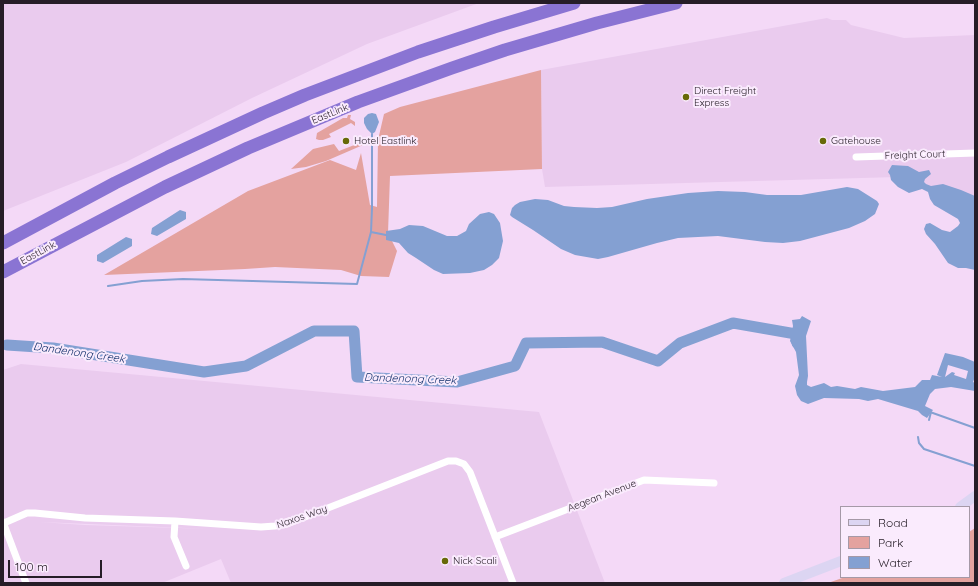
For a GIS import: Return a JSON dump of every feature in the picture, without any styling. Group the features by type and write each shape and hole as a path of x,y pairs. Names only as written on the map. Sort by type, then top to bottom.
{"highway":[{"path":"3,243 115,183 291,101 418,52 507,22 574,3"},
{"name":"EastLink","path":"3,272 165,187 248,148 358,102 445,70 506,50 597,23 676,3"}],"main road":[{"path":"961,506 975,496"},
{"path":"784,583 840,561"}],"street":[{"name":"Freight Court","path":"856,157 975,153"},
{"name":"Naxos Way","path":"4,523 27,513 34,513 85,518 175,521 261,527 287,524 448,461 456,461 464,464 470,472 513,583"},
{"name":"Aegean Avenue","path":"495,536 644,480 714,483"},
{"path":"175,521 174,537 186,566"},
{"path":"4,523 26,583"}],"shaded area":[{"path":"3,3 479,3 367,44 252,98 126,162 3,211"},
{"path":"827,18 832,20 846,20 851,25 904,38 975,35 975,199 897,177 545,187 542,169 541,70"},
{"path":"21,364 539,412 605,583 231,583 221,559 162,583 3,583 3,370","holes":["40,522 210,529 85,525"]}],"green space":[{"path":"541,70 542,169 390,176 388,233 397,251 389,277 361,276 341,270 275,267 104,275 248,191 330,160 356,170 361,153 370,205 377,207 378,140 384,114 400,107"},
{"path":"348,115 351,115 350,119 355,122 355,126 351,123 329,134 331,137 323,140 316,139 317,133 343,118 347,118"},
{"path":"362,142 363,145 326,161 306,167 291,169 313,149 334,144 339,151"},
{"path":"975,528 975,583 828,583 842,578 970,578 970,531"}],"water":[{"path":"368,114 376,114 379,122 375,132 372,134 364,123 364,118"},
{"path":"892,165 908,166 919,172 929,170 931,174 925,179 924,182 926,184 931,186 943,184 975,196 975,270 958,268 948,263 926,234 924,229 926,224 930,223 942,230 950,232 960,223 958,219 934,205 928,192 922,189 909,193 898,187 891,180 888,172"},
{"path":"847,187 858,189 877,201 879,204 875,214 865,221 849,228 800,241 783,243 718,236 678,238 598,259 575,255 561,249 510,215 512,208 515,205 520,202 535,199 548,200 564,206 597,208 612,207 647,199 688,193 718,191 745,192 767,195 801,195"},
{"path":"180,210 186,212 186,219 157,236 151,234 152,228"},
{"path":"489,212 494,214 500,223 503,241 499,258 484,270 470,273 443,274 434,270 408,253 399,243 386,240 386,231 400,229 409,225 423,226 447,236 457,236 466,231 469,224 480,214"},
{"path":"126,237 132,239 132,246 103,263 97,261 97,255"},
{"path":"802,316 811,321 806,336 807,385 811,387 824,383 831,387 837,386 855,389 861,387 883,391 915,387 922,380 930,380 932,375 942,377 937,375 945,353 963,357 975,362 975,377 973,382 975,383 975,391 951,387 935,389 930,394 925,406 933,410 927,418 918,411 878,399 868,401 859,399 824,398 808,404 801,401 797,395 795,386 799,375 796,352 790,341 793,326 792,320 800,319","holes":["948,365 968,371 966,379 954,375 955,373 952,372 945,377"]}],"waterway":[{"path":"108,286 142,281 183,279 357,284 371,232 372,134"},
{"path":"371,232 386,235"},
{"name":"Dandenong Creek","path":"7,345 53,348 204,372 246,366 314,331 354,331 357,377 457,382 515,366 526,343 602,342 658,361 680,343 733,323 796,334 797,343"},
{"name":"Dandenong Creek","path":"3,344 7,345"},
{"path":"930,412 975,428"},
{"path":"929,420 931,412"},
{"path":"918,437 919,443 924,449 975,466"}],"place":[{"name":"Direct Freight Express","path":"686,97"},
{"name":"Hotel Eastlink","path":"346,141"},
{"name":"Gatehouse","path":"823,141"},
{"name":"Nick Scali","path":"445,561"}]}
